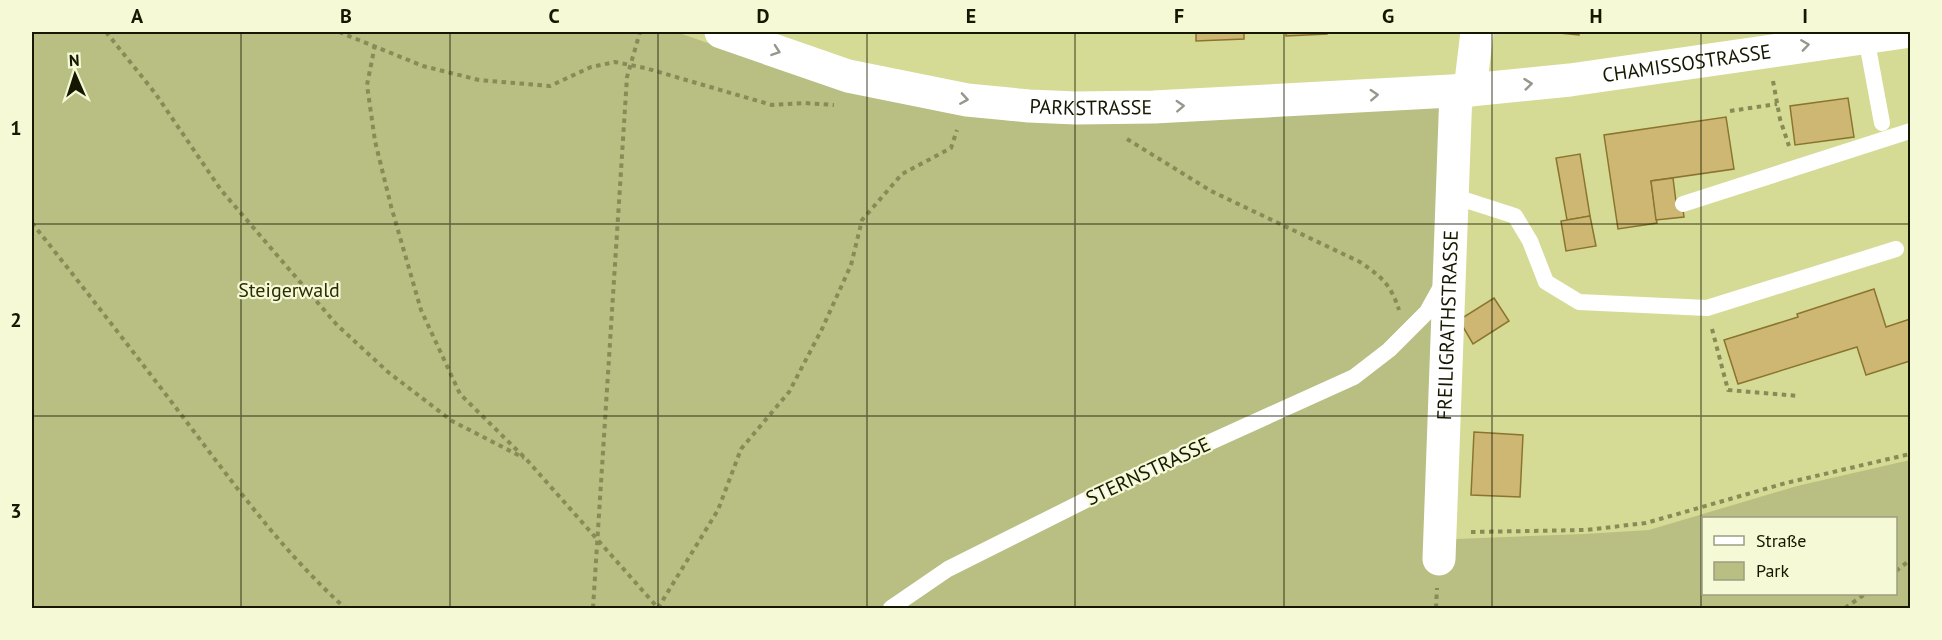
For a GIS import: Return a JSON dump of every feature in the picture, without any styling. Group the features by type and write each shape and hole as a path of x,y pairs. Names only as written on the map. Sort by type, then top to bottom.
{"street":[{"name":"PARKSTRASSE","path":"721,32 848,76 967,100 1029,106 1154,107 1463,90"},
{"name":"FREILIGRATHSTRASSE","path":"1439,559 1453,196 1463,90 1476,32"},
{"name":"CHAMISSOSTRASSE","path":"1463,90 1570,80 1904,32"}],"lane":[{"path":"1866,37 1882,123"},
{"path":"1683,204 1911,131"},
{"path":"1453,196 1515,216 1530,241 1546,282 1579,302 1707,308 1896,249"},
{"name":"STERNSTRASSE","path":"891,609 948,569 980,552 1120,483 1354,377 1389,350 1427,312 1450,266"}],"path":[{"path":"106,32 155,93 221,190 337,325 388,372 452,421 527,460"},
{"path":"339,32 423,66 479,80 550,86 591,67 615,62 772,105"},
{"path":"593,609 627,77 640,32"},
{"path":"375,45 367,85 375,141 421,310 460,394 527,460 658,609 718,510 741,449 789,392 822,329 850,265 862,220 902,174 951,148 967,100"},
{"path":"1773,83 1796,167"},
{"path":"1730,111 1777,104"},
{"path":"1124,137 1211,191 1360,262 1380,275 1393,292 1404,335"},
{"path":"32,223 263,522 345,609"},
{"path":"1707,308 1728,390 1799,396"},
{"path":"1439,522 1461,532 1586,530 1646,523 1786,483 1911,454"},
{"path":"1897,570 1911,560"},
{"path":"1845,609 1864,595"}],"green space":[{"name":"Steigerwald","path":"32,32 676,32 766,63 957,113 1011,121 1071,122 1448,104 1431,540 1649,530 1797,486 1910,460 1910,608 32,608"}],"building":[{"path":"1196,32 1244,32 1244,39 1196,41"},
{"path":"1286,32 1327,32 1327,34 1286,36"},
{"path":"1549,32 1579,32 1579,35"},
{"path":"1848,98 1854,137 1795,145 1790,106"},
{"path":"1726,117 1734,169 1651,181 1657,223 1618,229 1604,135"},
{"path":"1580,154 1590,216 1567,220 1556,158"},
{"path":"1673,178 1676,202 1682,201 1684,217 1656,220 1651,181"},
{"path":"1590,216 1596,246 1566,251 1561,221"},
{"path":"1874,289 1886,327 1910,319 1910,361 1866,375 1857,347 1738,384 1724,340 1798,317 1797,314"},
{"path":"1494,298 1509,321 1473,344 1459,320"},
{"path":"1474,432 1523,435 1520,497 1471,495"}]}
